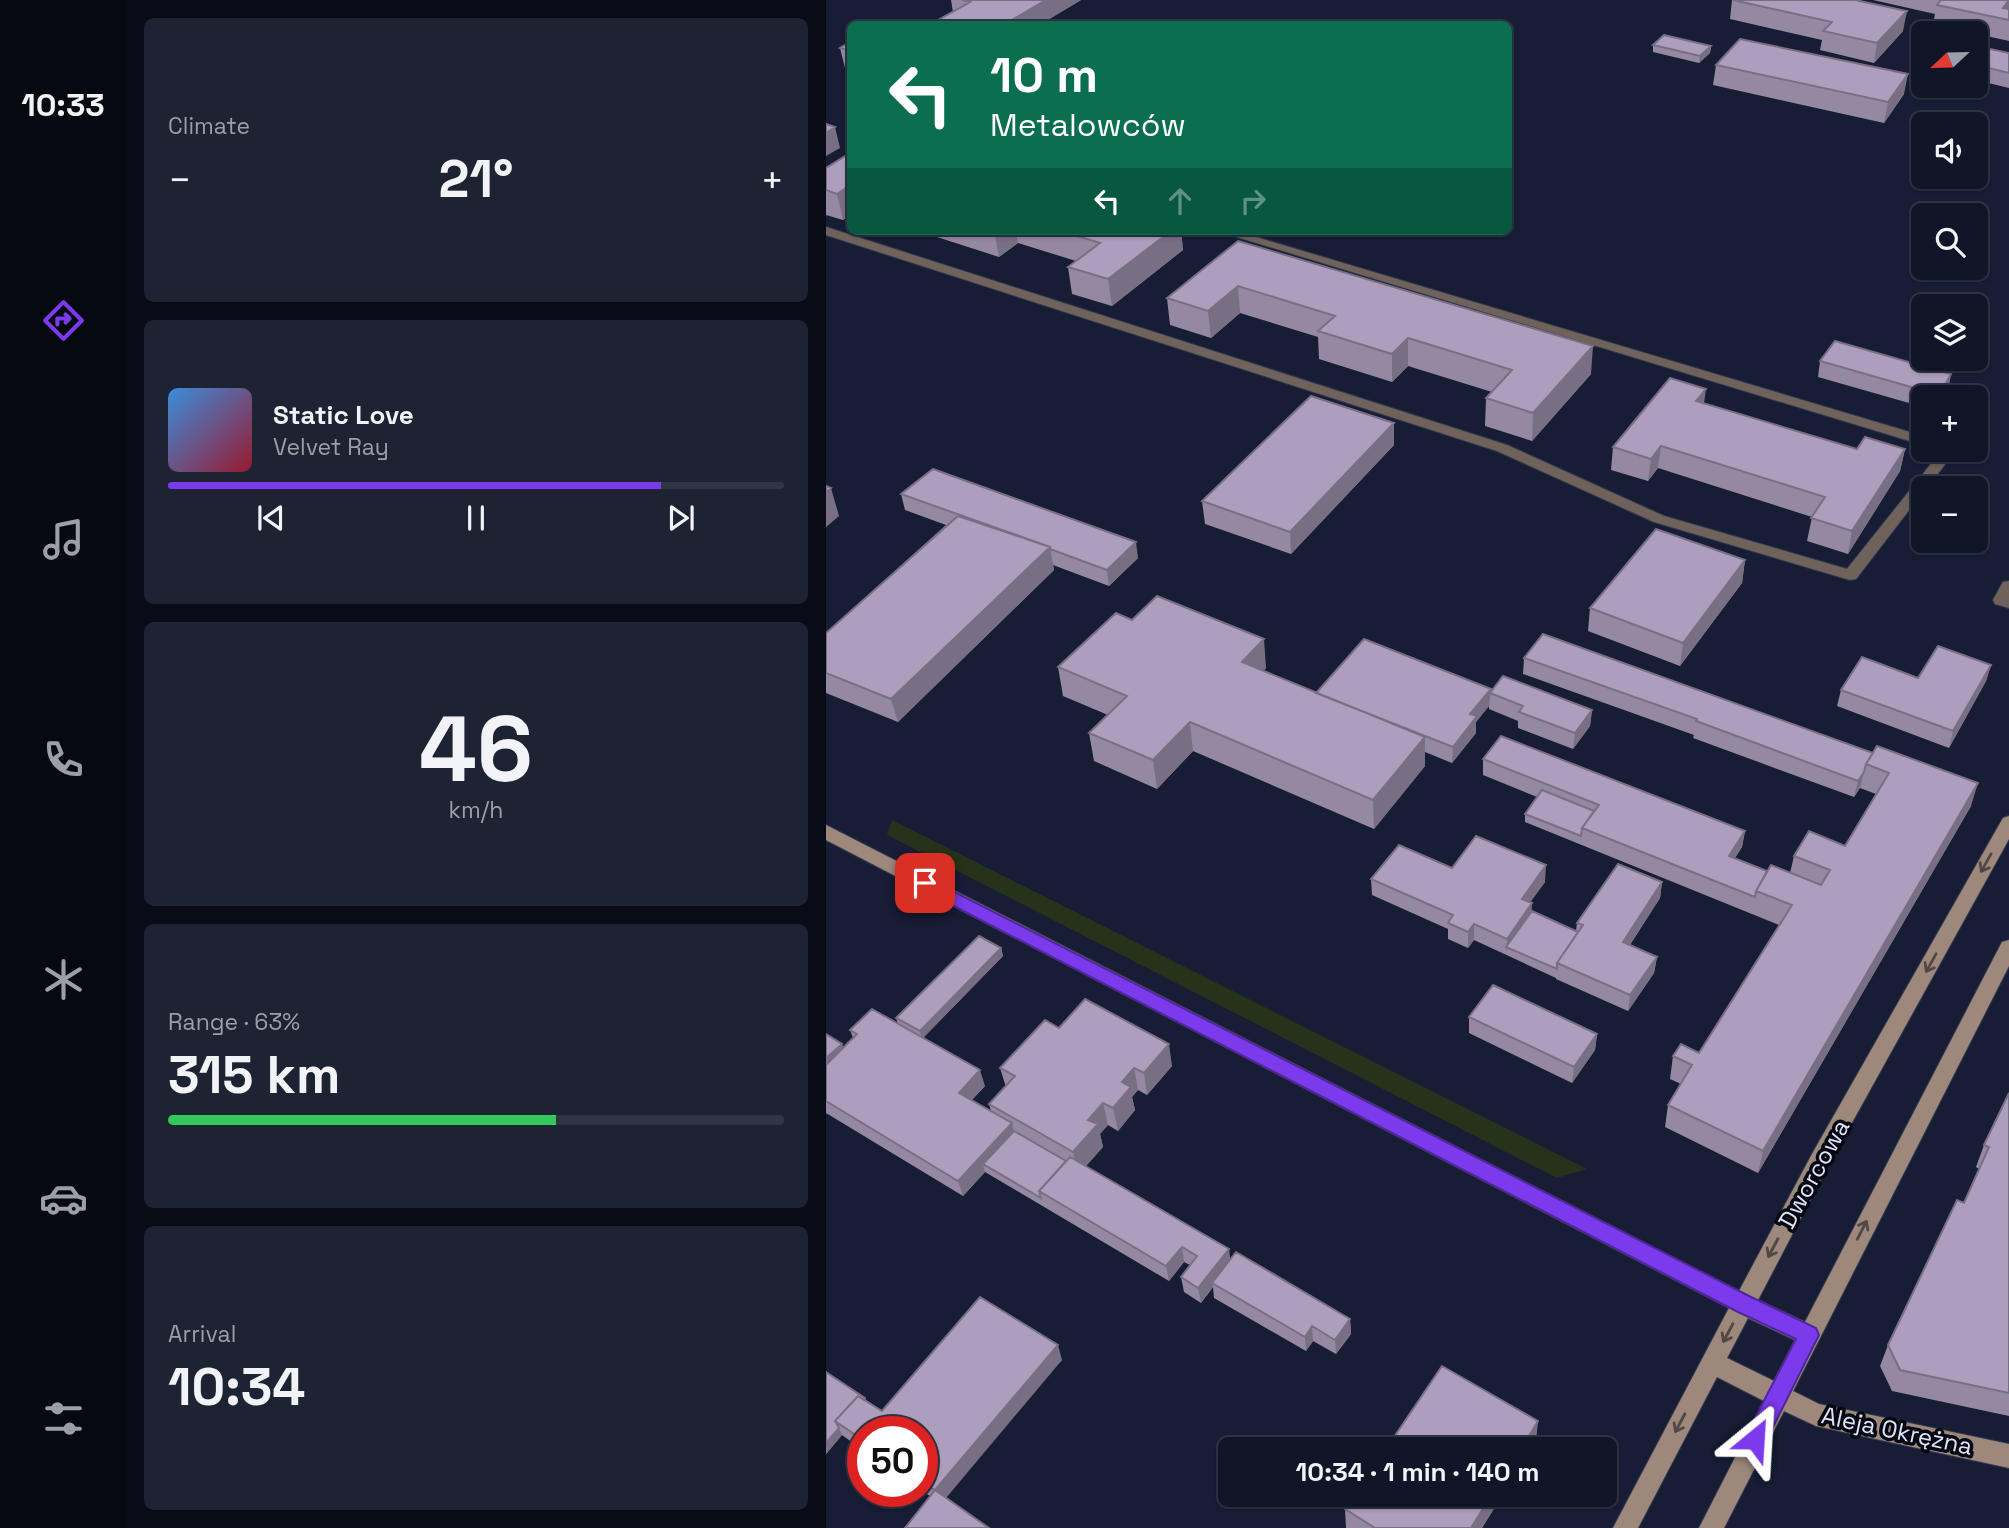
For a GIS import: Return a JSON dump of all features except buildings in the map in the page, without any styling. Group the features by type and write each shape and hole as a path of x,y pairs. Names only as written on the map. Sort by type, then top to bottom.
{"main road":[{"name":"Dworcowa","path":"1625,1528 1820,1160 2009,823"},
{"path":"826,832 1809,1335"},
{"path":"1711,1528 2009,947"},
{"name":"Aleja Okrężna","path":"1712,1362 1816,1415 2009,1456"}],"lane":[{"path":"826,231 1502,448 1660,519 1850,575 1939,462"},
{"path":"1236,235 1911,437"},
{"path":"2009,586 2001,600 2009,603"}],"green space":[{"path":"892,820 1587,1169 1557,1178 887,835"}],"route":[{"path":"925,883 1809,1335 1755,1439"}]}
